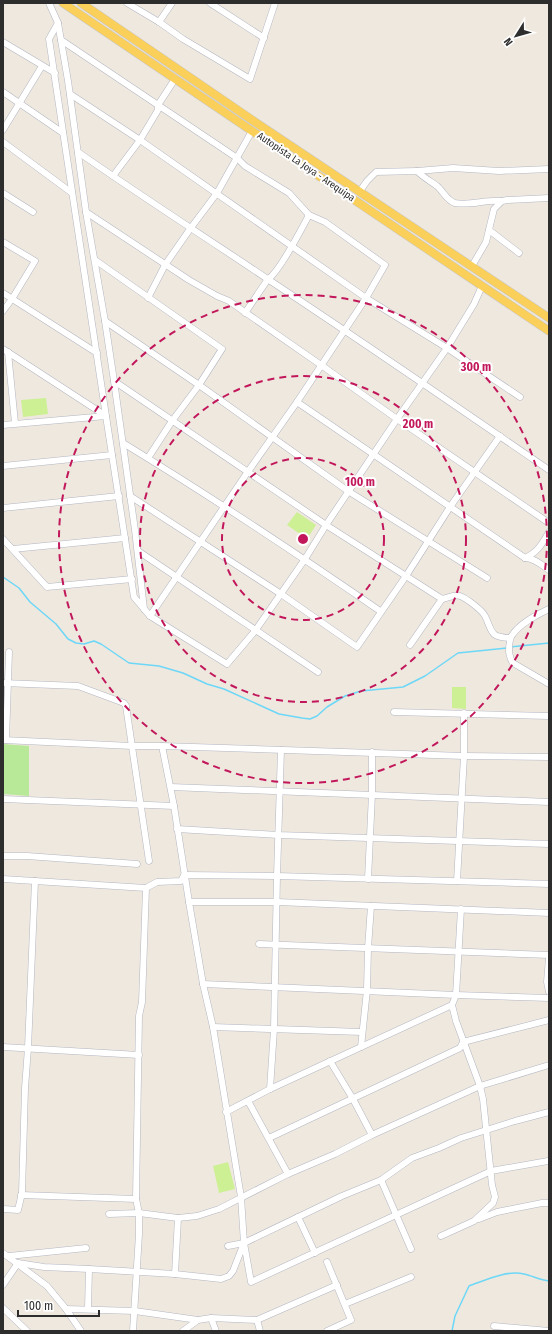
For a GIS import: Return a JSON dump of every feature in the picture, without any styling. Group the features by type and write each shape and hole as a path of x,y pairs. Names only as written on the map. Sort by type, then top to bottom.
{"main road":[{"name":"Autopista La Joya - Arequipa","path":"63,3 549,331"},
{"name":"Autopista La Joya - Arequipa","path":"81,3 549,318"}],"street":[{"path":"49,3 58,23 70,94 86,212 105,321 123,443 138,551 144,609"},
{"path":"128,3 183,39 250,79 274,3"},
{"path":"159,22 172,3"},
{"path":"210,3 264,38"},
{"path":"58,23 49,39 134,597 150,616 227,664 255,631 305,559 348,491 447,348 474,304 482,286"},
{"path":"61,40 237,158 245,166 289,194 309,215 324,222 385,265 366,298 297,402 150,616"},
{"path":"3,42 54,73"},
{"path":"3,130 42,66"},
{"path":"113,176 140,140 158,110 158,105 175,79"},
{"path":"3,92 63,133"},
{"path":"70,94 217,193 366,298 447,348 520,397"},
{"path":"148,298 165,265 217,193 252,131"},
{"path":"3,142 72,193"},
{"path":"78,152 549,470"},
{"path":"360,192 367,180 376,172 453,168 500,171 549,169"},
{"path":"417,171 456,203 549,198"},
{"path":"3,193 33,212"},
{"path":"472,266 486,242 494,209 502,201"},
{"path":"86,212 165,265 204,289 229,301 549,523"},
{"path":"245,313 268,279 272,277 309,215"},
{"path":"489,230 519,253"},
{"path":"3,242 35,261 3,311"},
{"path":"95,260 222,350 200,385 172,421 148,458"},
{"path":"3,293 97,353"},
{"path":"105,321 200,385 348,491 487,578"},
{"path":"5,351 106,416"},
{"path":"5,351 15,424"},
{"path":"114,381 247,473 442,599"},
{"path":"297,402 525,558 530,558 549,570"},
{"path":"3,425 106,416"},
{"path":"130,496 281,594 357,647 380,611 406,576 450,507 500,436"},
{"path":"123,443 225,506 380,611"},
{"path":"3,466 112,455"},
{"path":"3,508 119,496"},
{"path":"525,558 537,551 549,532"},
{"path":"13,549 125,538"},
{"path":"3,539 47,587 132,579"},
{"path":"138,551 318,672"},
{"path":"410,645 442,599 455,595 467,599 485,615 492,632 500,638 510,638"},
{"path":"549,609 537,615 512,634 509,644 510,660 549,684"},
{"path":"9,652 8,679 5,683 4,740 132,746 549,758"},
{"path":"5,683 78,686 124,703 126,706 149,861"},
{"path":"394,712 549,716"},
{"path":"457,882 458,842 464,756 464,714"},
{"path":"162,746 171,787 184,875 203,984 213,1027 241,1197 244,1243 251,1282 491,1171 548,1161"},
{"path":"270,1089 274,1029 281,750"},
{"path":"368,879 372,794 372,752"},
{"path":"171,787 549,802"},
{"path":"3,799 174,806"},
{"path":"177,829 278,835 549,844"},
{"path":"3,856 27,856 137,864"},
{"path":"184,875 277,876 549,884"},
{"path":"3,879 146,888 157,882 181,881 184,875"},
{"path":"3,1209 18,1210 21,1195 35,881"},
{"path":"133,1331 139,1213 136,1199 139,1016 142,1002 146,888"},
{"path":"189,902 277,902 549,913"},
{"path":"361,1048 367,990 371,906"},
{"path":"461,909 456,995 452,1005 463,1042 480,1086 485,1108 492,1185 495,1197 493,1203 474,1221"},
{"path":"258,944 459,951 549,956 547,982 549,992"},
{"path":"203,984 549,998"},
{"path":"226,1112 270,1089 452,1005"},
{"path":"270,1138 460,1048 463,1042 549,1020"},
{"path":"213,1027 362,1032"},
{"path":"3,1047 139,1055"},
{"path":"330,1061 353,1099 372,1135"},
{"path":"109,1214 139,1213 178,1218 197,1216 219,1209 288,1174 335,1154 372,1135 480,1086 549,1065"},
{"path":"248,1101 270,1138 288,1174"},
{"path":"228,1246 244,1243 342,1196 381,1180 412,1158 461,1138 515,1120 549,1112"},
{"path":"381,1180 411,1249"},
{"path":"21,1195 136,1199"},
{"path":"441,1236 497,1212 549,1203"},
{"path":"298,1217 315,1253"},
{"path":"175,1274 178,1218"},
{"path":"18,1263 44,1267 89,1268 221,1279 229,1276 233,1271 244,1243"},
{"path":"9,1256 86,1248"},
{"path":"3,1253 41,1281 66,1309 81,1331"},
{"path":"327,1262 351,1320 327,1331"},
{"path":"3,1285 18,1263"},
{"path":"88,1308 89,1268"},
{"path":"345,1304 411,1276"},
{"path":"66,1309 88,1308 135,1311 198,1320 211,1318 257,1320 337,1285"},
{"path":"3,1308 27,1331"},
{"path":"211,1318 216,1331"},
{"path":"183,1331 198,1320"},
{"path":"257,1320 260,1331"},
{"path":"494,1326 549,1331"}],"green space":[{"path":"46,398 48,414 23,417 21,400"},
{"path":"297,512 316,525 307,539 287,525"},
{"path":"452,687 466,687 466,709 452,708"},
{"path":"3,744 29,746 29,796 3,794"},
{"path":"228,1162 235,1189 219,1193 213,1166"}],"waterway":[{"path":"3,577 19,588 30,602 56,624 68,639 76,643 84,644 94,641 129,663 159,666 183,673 207,684 224,689 279,714 302,718 310,719 317,716 327,707 345,696 361,691 403,687 425,676 458,653 507,648"},
{"path":"510,647 549,643"},
{"path":"452,1331 455,1316 469,1286 496,1276 510,1273 524,1274 549,1281"}]}
